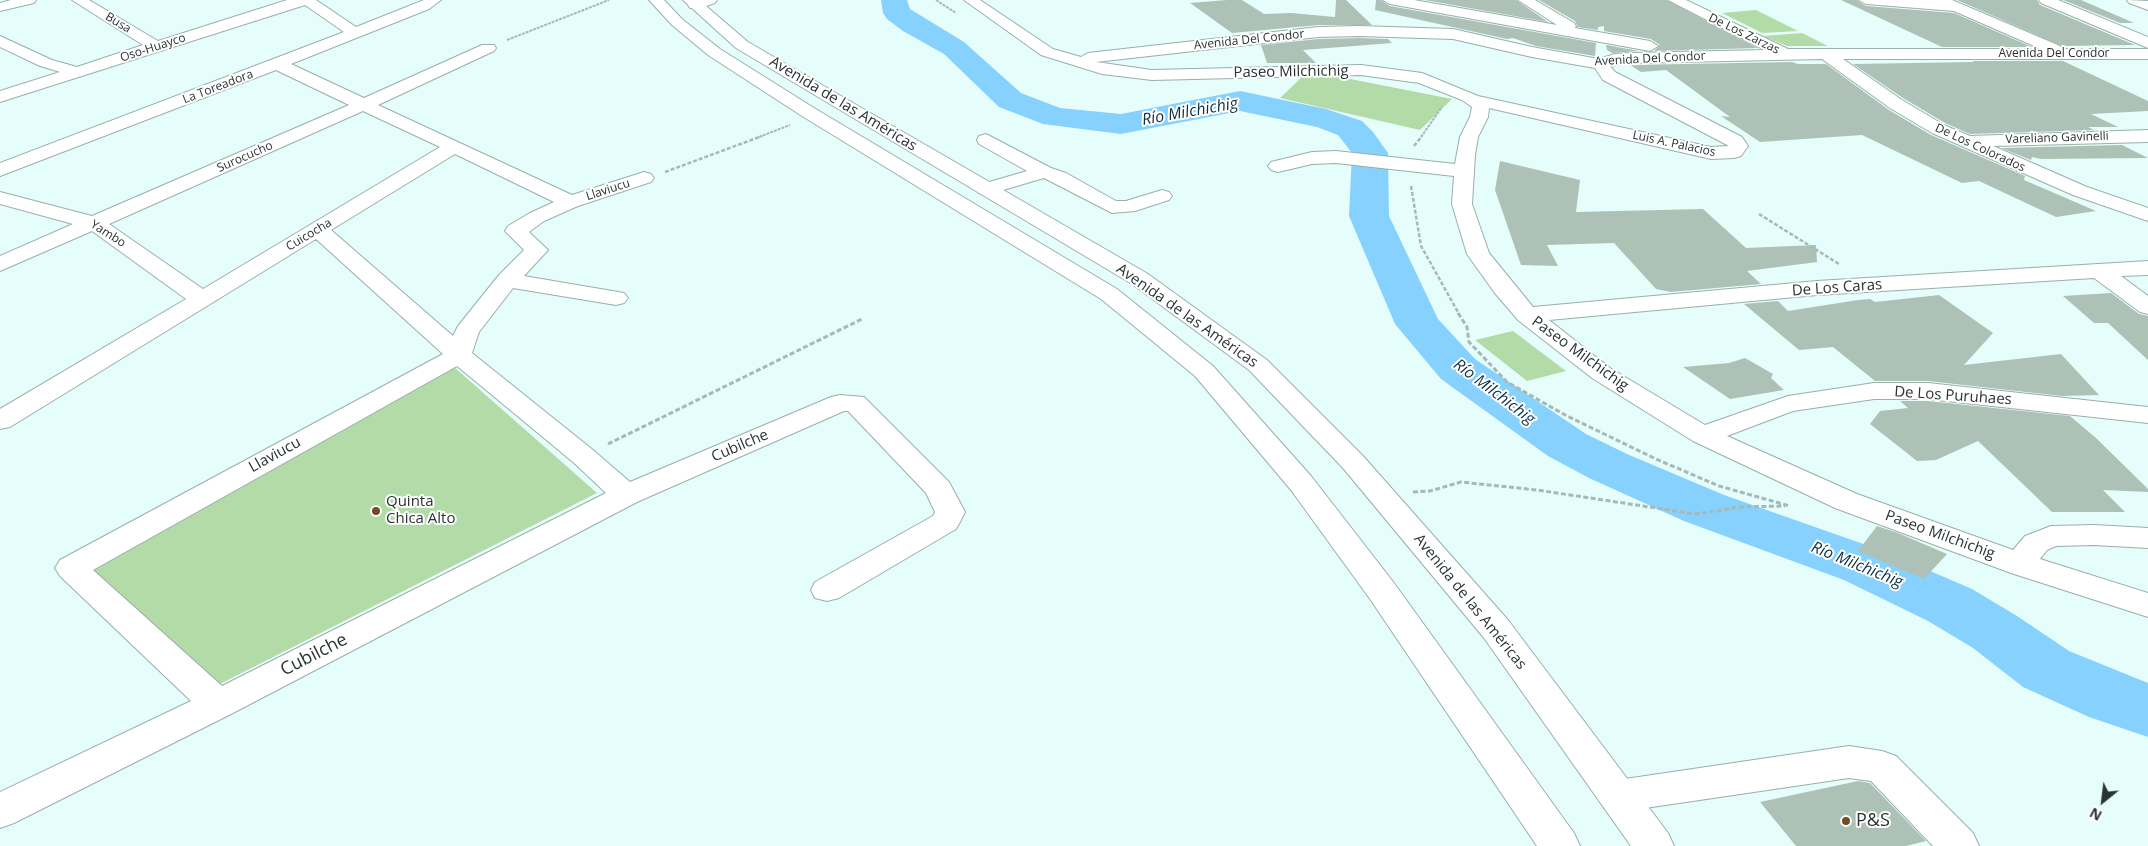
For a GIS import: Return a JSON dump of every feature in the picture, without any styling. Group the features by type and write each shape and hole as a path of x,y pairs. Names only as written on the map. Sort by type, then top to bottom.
{"street":[{"path":"0,7 29,0"},
{"name":"Busa","path":"80,0 157,47"},
{"name":"Oso-Huayco","path":"0,98 284,5 307,0 356,34"},
{"name":"La Toreadora","path":"0,170 356,34 424,6 434,0"},
{"name":"Avenida de las Américas","path":"656,0 677,22 714,52 808,112 1109,294 1204,371 1301,483 1382,591 1560,846"},
{"name":"Paseo Milchichig","path":"971,0 1047,52 1067,60 1102,69 1152,75 1361,70 1422,78 1447,86 1475,100 1481,106 1479,117 1469,137 1462,204 1478,254 1502,287 1527,315 1601,373 1703,435 1846,501 2022,565 2148,605"},
{"path":"1390,0 1698,56"},
{"path":"1525,0 1585,35 1656,57"},
{"name":"De Los Zarzas","path":"1675,0 1786,54"},
{"path":"1866,0 1956,7"},
{"path":"1940,0 2064,54"},
{"path":"2046,0 2148,43"},
{"path":"2134,0 2148,6"},
{"name":"Avenida de las Américas","path":"698,2 742,45 1140,279 1258,365 1352,462 1496,629 1654,846"},
{"name":"Avenida Del Condor","path":"1067,60 1318,32 1401,31 1453,34 1532,52 1600,64 1615,59 1786,54 2148,54"},
{"path":"0,41 46,63 78,72"},
{"name":"Surocucho","path":"0,264 363,105 488,48"},
{"name":"De Los Colorados","path":"1826,54 1916,116 1966,141 2080,191 2148,215"},
{"path":"276,64 452,148"},
{"name":"Luis A. Palacios","path":"1475,100 1711,153 1734,152 1739,146 1735,142 1609,76 1600,64"},
{"name":"Vareliano Gavinelli","path":"1966,141 2148,136"},
{"path":"986,140 1112,206 1128,207 1162,196"},
{"name":"Llaviucu","path":"452,148 571,202"},
{"name":"Cuicocha","path":"0,421 452,148"},
{"path":"1278,166 1312,158 1336,157 1464,171"},
{"path":"986,189 1044,172"},
{"name":"Llaviucu","path":"218,704 71,568 459,355 467,331 507,280 537,250 516,231 537,217 571,202 644,178"},
{"name":"Yambo","path":"0,198 94,223 202,299"},
{"path":"318,230 459,355 583,456 626,494"},
{"name":"De Los Caras","path":"1527,315 1874,285 2148,268"},
{"path":"2100,272 2148,307"},
{"path":"507,280 616,298"},
{"name":"De Los Puruhaes","path":"1703,435 1788,404 1874,391 1928,391 2148,415"},
{"name":"Cubilche","path":"0,811 218,704 626,494 840,402 855,403 939,489 950,512 945,522 827,590"},
{"path":"2022,565 2026,555 2036,543 2052,536 2094,535 2148,538"},
{"path":"1618,796 1849,762 1865,764 1882,767 1959,846"}],"path":[{"path":"488,48 609,0"},
{"path":"936,0 960,16"},
{"path":"1440,101 1442,108 1414,144 1402,164 1408,169 1421,246 1444,292 1467,327 1469,342 1506,382 1568,416 1656,459 1719,486 1790,506"},
{"path":"644,178 751,142 794,124 808,112"},
{"path":"1759,214 1874,285"},
{"path":"583,456 862,319"},
{"path":"1380,494 1430,491 1461,482 1537,490 1696,514 1740,507"}],"green space":[{"path":"1756,10 1798,31 1762,33 1722,13"},
{"path":"1802,33 1828,46 1787,46 1763,36"},
{"path":"1304,75 1335,76 1452,99 1420,130 1280,98"},
{"path":"1513,331 1566,371 1527,381 1475,340"},
{"path":"454,367 597,493 216,686 78,565"}],"building":[{"path":"1242,0 1264,14 1291,13 1335,17 1336,0 1346,0 1372,25 1318,25 1232,33 1190,3"},
{"path":"1376,0 1381,0 1390,6 1596,43 1595,56 1536,46 1513,38 1507,39 1375,10"},
{"path":"1425,0 1516,0 1548,22"},
{"path":"1539,0 1666,0 1758,48 1654,51 1660,45 1651,39 1604,31 1604,26 1598,27 1598,30 1578,27 1575,21"},
{"path":"1841,0 1857,0 1866,6 1954,13 2032,47 1942,47"},
{"path":"1957,0 2037,0 2040,5 2135,45 2062,46"},
{"path":"2063,0 2081,0 2134,23 2120,23"},
{"path":"1318,39 1388,39 1392,43 1303,50 1316,63 1267,63 1261,45"},
{"path":"1606,45 1639,51 1612,53 1607,50"},
{"path":"1972,61 2063,61 2148,101 2148,111 2091,114 2118,127 2088,127 2094,130 1970,134 1945,123 1903,98 1853,64 1974,62"},
{"path":"1792,62 1798,64 1826,64 1889,110 1931,135 2025,176 2024,180 2096,211 2056,217 1979,181 1962,183 1862,135 1760,142 1721,116 1730,117 1666,70 1641,72 1630,65"},
{"path":"2122,145 2148,158 2041,159 2032,157 2031,160 2001,148"},
{"path":"1500,161 1580,180 1576,212 1703,209 1746,248 1816,245 1817,262 1747,271 1761,284 1671,292 1656,289 1614,243 1547,245 1558,266 1521,265 1495,190"},
{"path":"2111,293 2139,314 2148,316 2148,360 2108,323 2094,323 2063,296"},
{"path":"1939,295 1993,333 1964,365 2061,354 2099,395 2062,396 1928,381 1875,381 1833,347 1799,350 1744,304 1778,301 1788,311 1858,300 1870,299 1875,302"},
{"path":"1745,358 1773,374 1771,378 1784,390 1730,399 1683,367 1729,363"},
{"path":"1900,401 1928,401 2070,416 2096,438 2148,489 2148,492 2103,490 2125,512 2052,512 1978,441 1936,460 1917,461 1870,424 1880,411 1908,408"},
{"path":"1877,526 1947,554 1924,579 1858,551"},
{"name":"P&S","path":"1858,781 1870,783 1926,841 1906,846 1796,846 1760,802"}],"waterway":[{"name":"Río Milchichig","path":"894,0 897,13 913,25 954,48 1010,100 1055,117 1121,124 1240,101 1326,119 1350,128 1361,139 1370,153 1368,181 1369,216 1418,324 1458,369 1567,445 1608,466 1704,508 1865,566 1950,605 1995,632 2046,669 2113,699 2148,710"}],"place":[{"name":"Quinta Chica Alto","path":"376,511"},
{"name":"P&S","path":"1846,821"}]}
